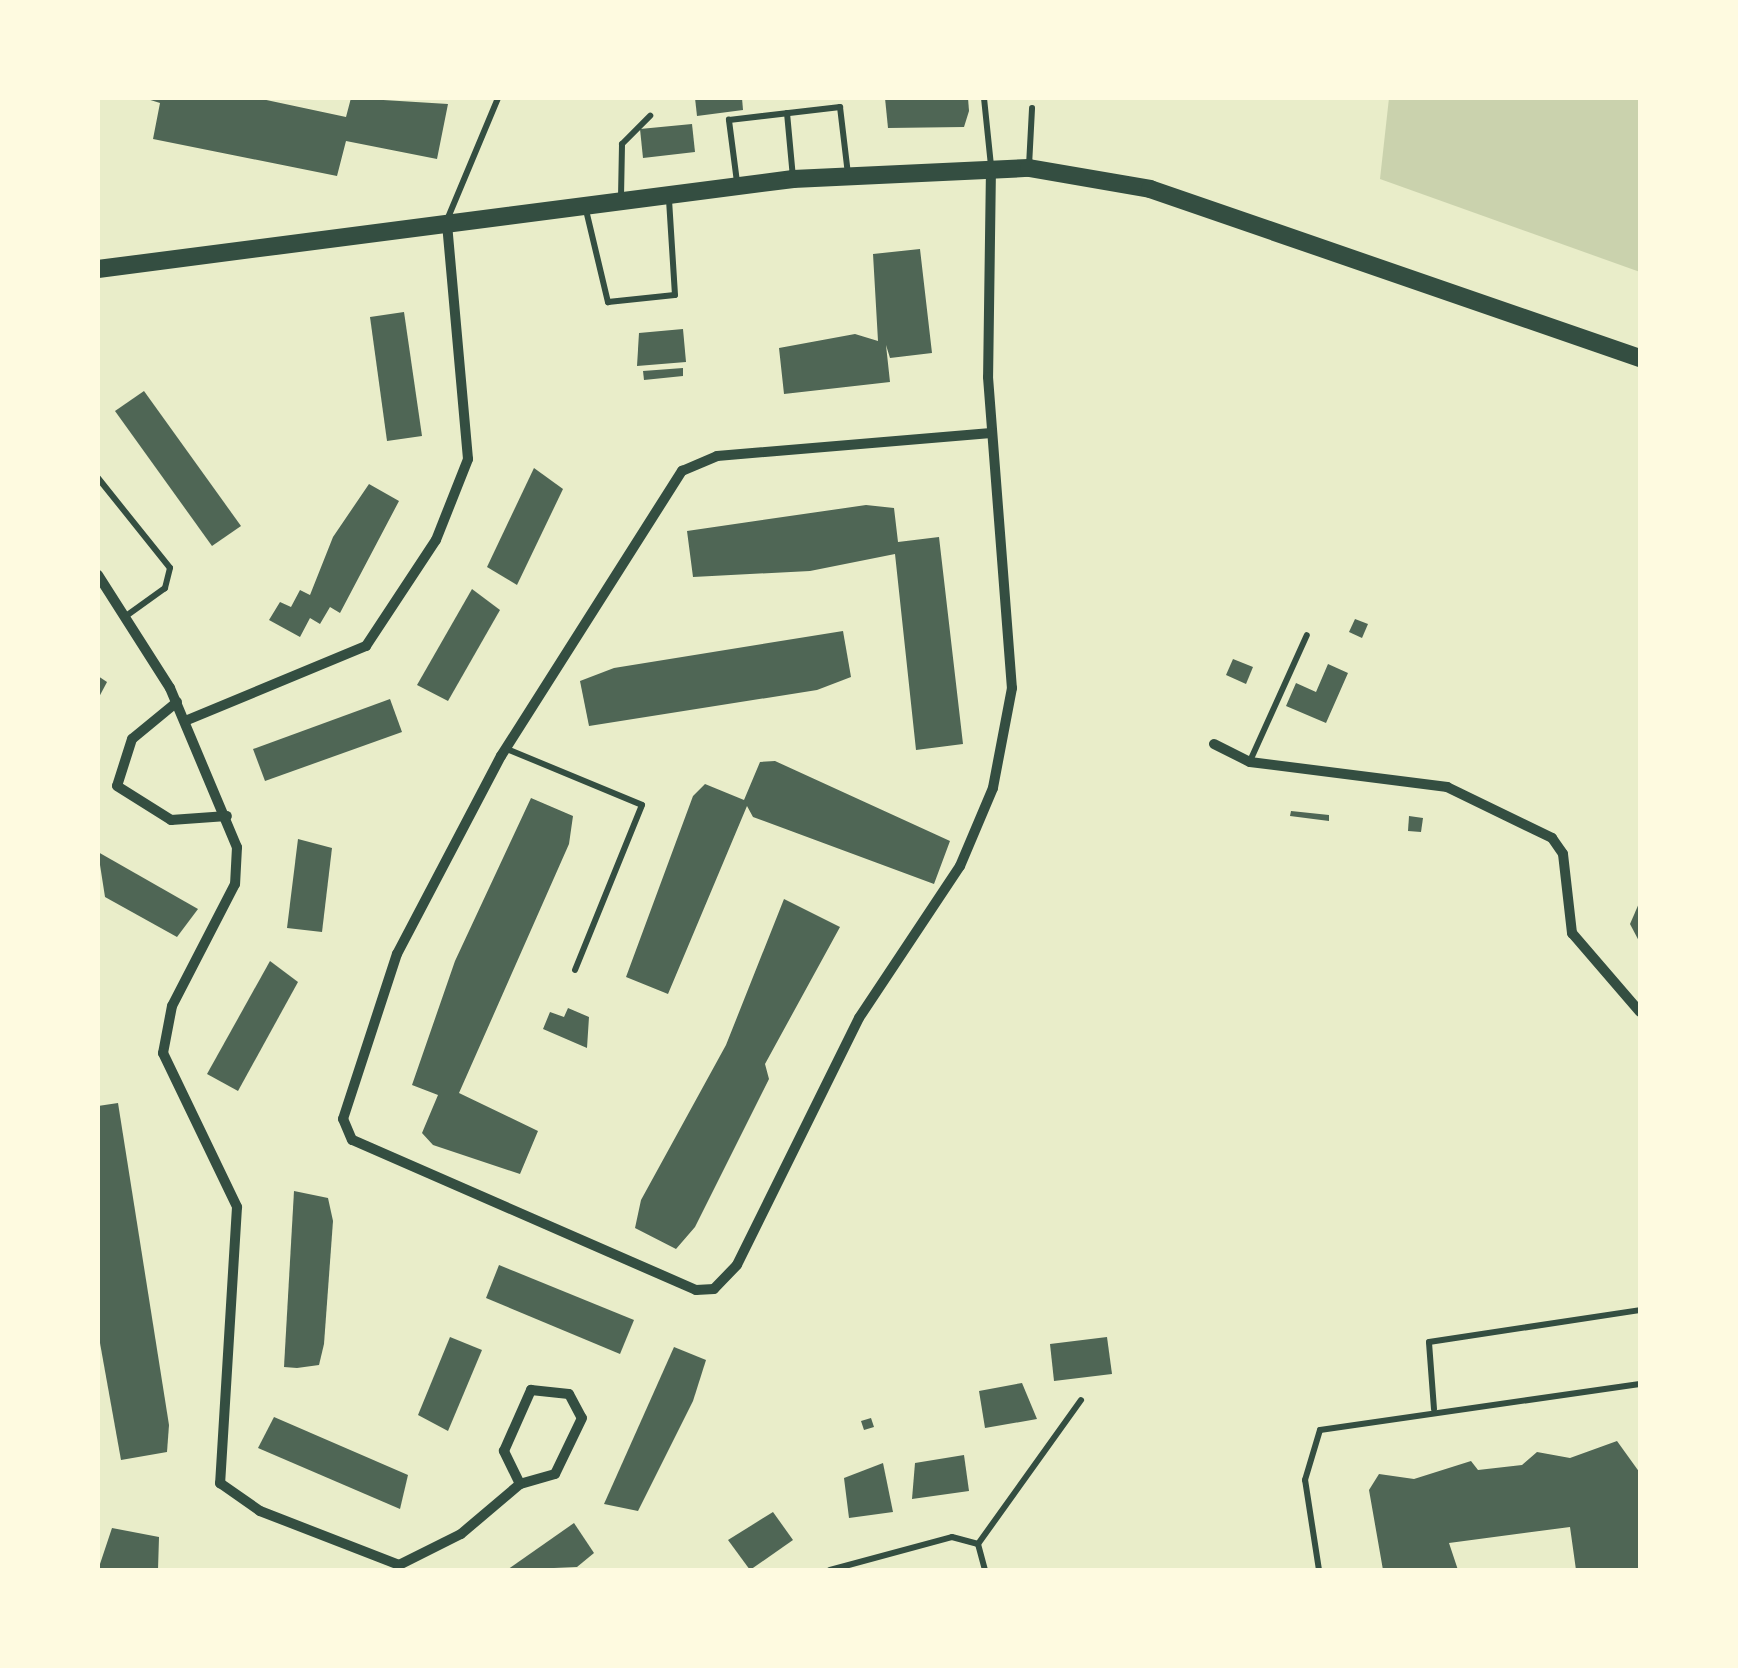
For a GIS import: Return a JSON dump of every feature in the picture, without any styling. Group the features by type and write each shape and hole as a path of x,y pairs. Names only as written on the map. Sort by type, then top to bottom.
{"main road":[{"path":"98,269 447,221 793,180 991,166 1029,168 1150,189 1640,358"}],"street":[{"path":"991,166 992,433 1012,688 993,788 960,866 888,968 736,1266 714,1289 622,1259 342,1130 398,954 506,748 682,471 716,456 992,433"},
{"path":"185,721 366,646 436,540 469,446 447,221"},
{"path":"98,576 177,702 227,816 235,884 172,1006 162,1053 237,1207 220,1483 248,1506 399,1565 460,1534 520,1484 556,1474 570,1458 582,1418 569,1394 531,1390 518,1403 504,1451 520,1484"},
{"path":"177,702 132,738 117,786 170,820 227,816"},
{"path":"1214,744 1250,762 1447,787 1552,838 1563,854 1572,933 1640,1012"}],"lane":[{"path":"447,221 498,98"},
{"path":"984,98 991,166"},
{"path":"738,186 729,120 840,107 848,175"},
{"path":"1029,168 1032,108"},
{"path":"786,113 793,180"},
{"path":"622,200 622,144 650,116"},
{"path":"584,204 608,302 674,295 669,194"},
{"path":"98,478 170,568 165,588 126,616"},
{"path":"1250,762 1307,635"},
{"path":"506,748 642,805 575,970"},
{"path":"1434,1410 1429,1342 1640,1310"},
{"path":"1320,1570 1305,1480 1320,1430 1434,1410 1640,1384"},
{"path":"978,1544 1081,1400"},
{"path":"830,1570 952,1537 978,1544"},
{"path":"978,1544 985,1570"}],"green space":[{"path":"1389,98 1640,98 1640,272 1380,179"}],"building":[{"path":"144,98 257,98 346,117 351,98 448,104 437,159 346,141 337,176 153,139 160,103"},
{"path":"695,98 742,98 743,110 697,116"},
{"path":"885,98 968,98 969,111 964,127 888,128"},
{"path":"692,124 695,152 643,158 640,129"},
{"path":"920,249 932,353 890,358 886,345 890,382 784,394 779,348 855,334 878,341 873,254"},
{"path":"404,312 422,436 387,441 370,317"},
{"path":"683,329 686,362 637,366 639,333"},
{"path":"683,368 683,376 644,380 643,371"},
{"path":"144,391 241,526 212,546 115,411"},
{"path":"534,468 563,489 517,585 487,567"},
{"path":"369,484 399,501 340,613 330,607 320,624 310,618 300,637 269,620 280,602 291,607 300,590 310,595 333,537"},
{"path":"866,505 894,508 898,542 939,537 963,744 916,750 895,554 810,571 693,577 687,531"},
{"path":"472,589 500,610 448,701 417,685"},
{"path":"1355,619 1368,624 1362,638 1349,632"},
{"path":"843,631 851,677 817,690 589,726 580,681 614,668"},
{"path":"1233,659 1253,667 1246,684 1226,675"},
{"path":"1328,664 1348,673 1326,723 1286,706 1296,683 1316,692"},
{"path":"98,676 107,682 98,699"},
{"path":"390,699 402,732 265,781 253,749"},
{"path":"775,761 950,841 934,884 753,817 747,806 668,994 626,977 693,796 705,784 744,800 760,762"},
{"path":"531,798 573,816 569,844 459,1093 538,1131 520,1174 433,1145 422,1133 438,1095 412,1085 455,961"},
{"path":"1291,811 1329,815 1329,821 1290,816"},
{"path":"1409,816 1423,818 1421,832 1408,831"},
{"path":"298,839 332,848 322,932 287,928"},
{"path":"98,852 198,909 177,937 105,897"},
{"path":"784,899 840,927 765,1064 769,1079 695,1227 676,1249 635,1228 641,1200 726,1045"},
{"path":"1640,901 1640,943 1630,924"},
{"path":"270,961 298,982 238,1091 207,1074"},
{"path":"568,1008 589,1017 587,1048 543,1029 550,1012 564,1017"},
{"path":"118,1103 169,1425 167,1452 121,1460 98,1332 98,1106"},
{"path":"294,1191 328,1198 333,1221 319,1365 297,1368 284,1367"},
{"path":"499,1265 634,1320 620,1354 486,1298"},
{"path":"450,1337 482,1350 448,1431 418,1415"},
{"path":"1107,1337 1112,1374 1054,1381 1050,1344"},
{"path":"674,1347 706,1360 693,1401 638,1511 604,1504"},
{"path":"1022,1383 1037,1419 985,1428 979,1391"},
{"path":"274,1417 408,1475 400,1509 258,1448"},
{"path":"871,1418 874,1427 864,1430 861,1421"},
{"path":"1617,1441 1640,1473 1640,1570 1576,1570 1570,1527 1449,1543 1458,1570 1383,1570 1369,1490 1379,1474 1414,1479 1471,1461 1478,1470 1522,1465 1537,1452 1570,1458"},
{"path":"964,1455 969,1491 912,1499 915,1463"},
{"path":"883,1463 893,1512 849,1518 844,1478"},
{"path":"773,1512 793,1540 750,1570 728,1540"},
{"path":"574,1523 594,1553 577,1567 507,1570"},
{"path":"112,1528 159,1537 158,1570 98,1570"}]}
